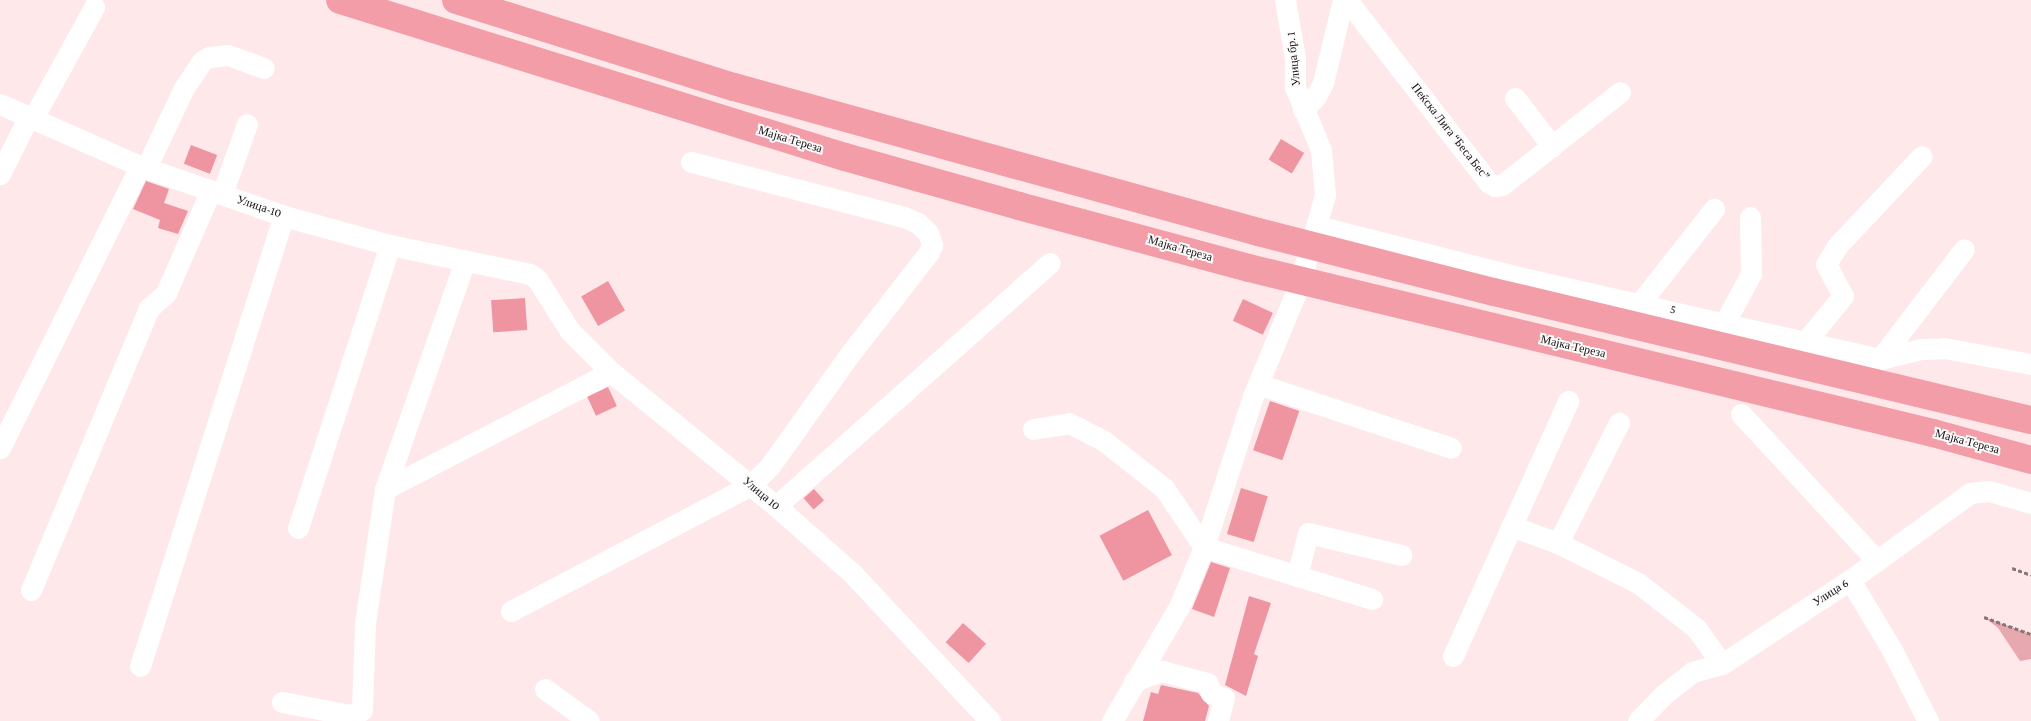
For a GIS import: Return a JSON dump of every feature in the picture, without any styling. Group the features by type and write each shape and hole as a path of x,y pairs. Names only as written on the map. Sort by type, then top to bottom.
{"highway":[{"name":"Мајка Тереза","path":"340,0 845,157 1248,268 1933,433 2031,460"},
{"path":"456,0 734,87 1258,232 1939,400 2031,420"}],"street":[{"name":"Улица бр. 1","path":"1112,721 1178,607 1204,547 1258,384 1299,285 1325,195 1326,174 1321,150 1295,87 1295,58 1286,0"},
{"name":"Пеќска Лига “Беса Бес”","path":"1303,110 1316,96 1323,83 1345,0"},
{"name":"Пеќска Лига “Беса Бес”","path":"1345,0 1489,183 1502,185 1620,92"},
{"path":"0,174 94,7"},
{"path":"0,448 184,88 202,61 209,57 228,55 264,68"},
{"path":"1515,98 1552,146"},
{"name":"Улица-10","path":"0,104 30,119 143,167 284,216 390,245 530,274"},
{"path":"31,590 149,308 166,293 248,124"},
{"path":"1806,340 1842,296 1826,264 1838,245 1922,156"},
{"path":"511,611 751,485 770,466 850,354 924,259 931,239 924,227 904,216 691,162"},
{"path":"1640,303 1714,209"},
{"path":"140,666 284,216"},
{"path":"1725,322 1751,274 1750,218"},
{"name":"5","path":"1317,226 1880,359 1921,349 1944,348 2031,364"},
{"path":"298,528 390,245"},
{"path":"1880,359 1964,249"},
{"path":"282,702 351,715 362,710 365,623 385,489 465,261"},
{"path":"776,506 1050,264"},
{"name":"Улица 10","path":"530,274 537,279 570,331 611,372 751,485 854,574 990,721"},
{"path":"385,489 611,372"},
{"path":"1258,384 1451,448"},
{"path":"1453,656 1568,400"},
{"path":"1741,414 1878,560"},
{"path":"1033,429 1069,423 1104,441 1164,488 1204,547 1372,599"},
{"path":"1558,543 1619,423"},
{"name":"Улица 6","path":"1638,721 1663,695 1692,672 1722,664 1850,580 1970,493 1989,491 2031,503"},
{"path":"1511,526 1558,543 1653,593 1696,628 1722,664"},
{"path":"1297,576 1308,533 1401,555"},
{"path":"1850,580 1892,650 1928,721"},
{"path":"1134,681 1162,671 1207,683 1211,693 1224,698 1218,721"},
{"path":"545,688 589,721"}],"path":[{"path":"2012,568 2031,575"},
{"path":"1984,617 2031,634"}],"shaded area":[{"path":"1984,617 2031,634 2031,659 2020,661 1998,628"}],"building":[{"path":"1281,139 1304,153 1292,173 1269,160"},
{"path":"191,145 217,155 210,174 184,164"},
{"path":"146,181 169,189 164,203 188,211 178,234 158,228 160,220 133,209"},
{"path":"608,281 625,310 598,326 581,296"},
{"path":"525,298 527,330 493,332 491,300"},
{"path":"1243,299 1273,313 1263,335 1233,321"},
{"path":"608,387 617,406 596,416 587,397"},
{"path":"1270,401 1299,411 1282,460 1253,450"},
{"path":"1241,488 1268,496 1254,542 1227,534"},
{"path":"814,489 824,500 814,510 804,498"},
{"path":"1148,510 1172,555 1123,581 1099,536"},
{"path":"1211,562 1230,568 1214,617 1192,609"},
{"path":"1249,596 1271,603 1254,654 1258,656 1246,696 1225,685"},
{"path":"963,623 986,644 969,663 946,642"},
{"path":"1161,685 1198,693 1209,706 1205,721 1143,721 1151,692 1158,694"}]}
